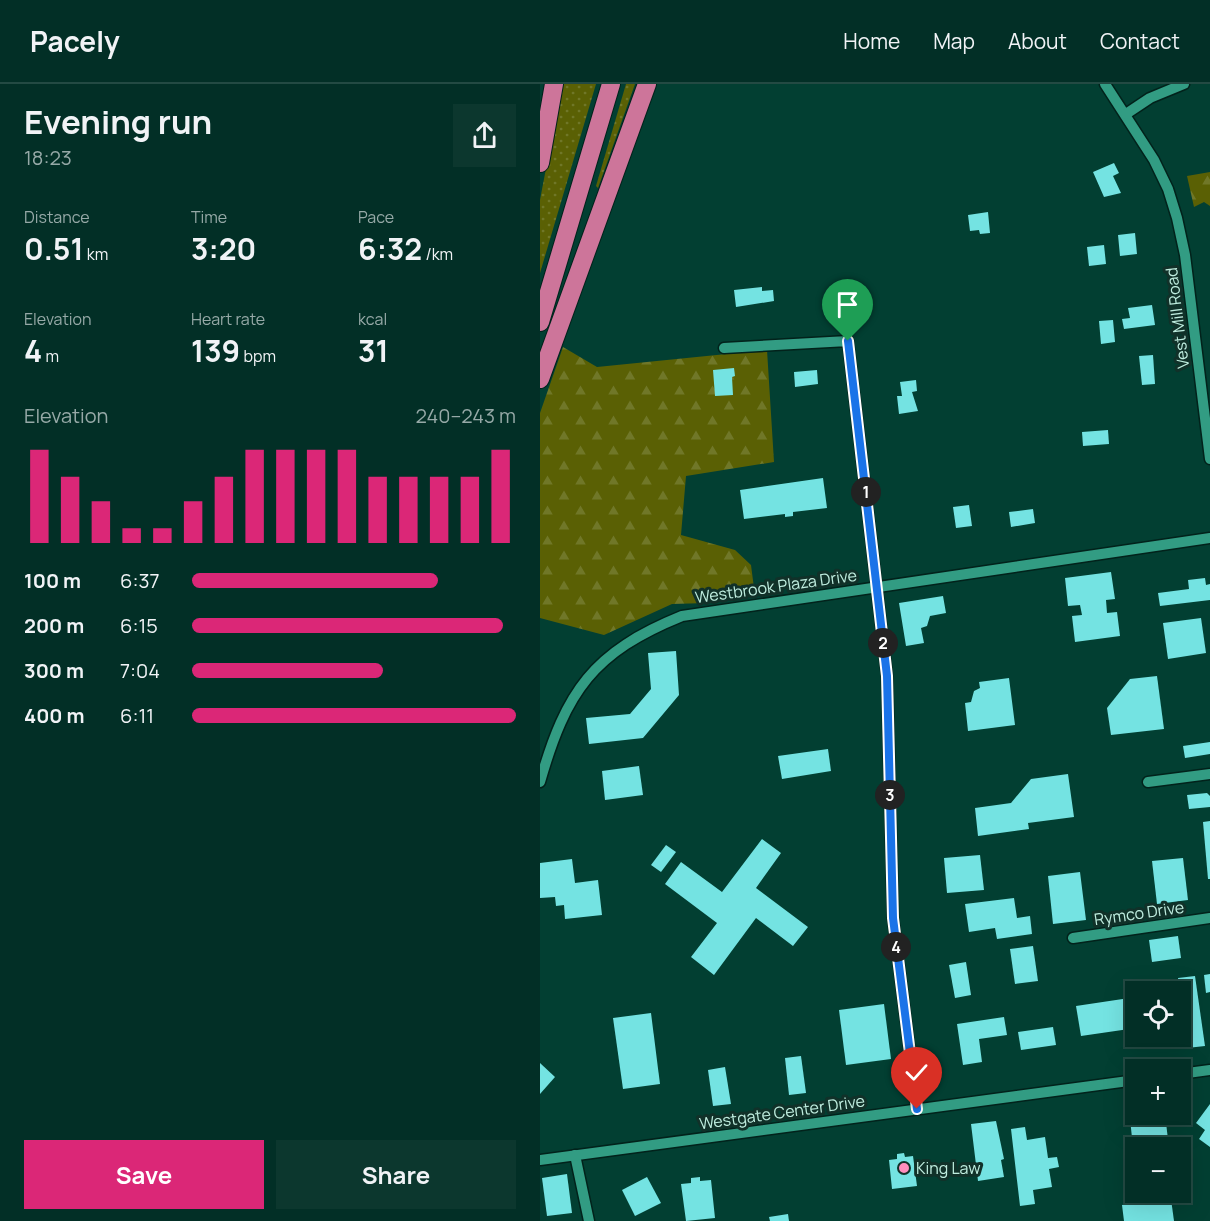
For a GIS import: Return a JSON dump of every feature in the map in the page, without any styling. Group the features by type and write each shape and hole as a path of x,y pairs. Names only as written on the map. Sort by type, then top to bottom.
{"highway":[{"path":"540,163 554,84"},
{"path":"540,322 611,84"},
{"path":"540,379 647,84"}],"street":[{"name":"Vest Mill Road","path":"1105,84 1126,114 1168,189 1178,218 1185,255 1210,459"},
{"path":"1126,114 1150,98 1184,84"},
{"path":"724,348 848,341 888,690 893,918 917,1109"},
{"name":"Westbrook Plaza Drive","path":"540,782 558,723 584,681 625,643 653,626 704,611 1210,538"},
{"path":"1148,783 1210,774"},
{"name":"Rymco Drive","path":"1073,938 1210,918"},
{"path":"1191,1073 1210,1070"},
{"name":"Westgate Center Drive","path":"540,1160 1125,1081"},
{"path":"575,1155 589,1221"}],"green space":[{"path":"562,84 596,84 540,273 540,200"},
{"path":"626,84 635,84 598,188 596,186"},
{"path":"1210,172 1210,206 1204,202 1194,207 1187,176"},
{"path":"563,347 597,367 767,350 774,462 686,476 681,535 735,550 751,565 755,596 707,603 672,604 604,635 540,618 540,413"}],"building":[{"path":"1114,163 1119,173 1113,176 1121,193 1104,197 1093,172"},
{"path":"988,212 990,233 980,234 979,230 970,231 968,215"},
{"path":"1135,233 1137,254 1120,256 1118,235"},
{"path":"1104,245 1106,264 1089,266 1087,247"},
{"path":"762,287 762,291 773,290 774,301 736,307 734,290"},
{"path":"1152,305 1155,325 1124,329 1122,319 1130,318 1128,308"},
{"path":"1113,320 1115,342 1101,344 1099,321"},
{"path":"1153,355 1155,384 1142,385 1139,356"},
{"path":"734,368 733,395 715,396 713,370"},
{"path":"817,370 818,384 795,387 794,372"},
{"path":"916,380 917,391 912,392 918,411 899,414 897,396 902,396 900,382"},
{"path":"1108,430 1109,444 1083,446 1082,432"},
{"path":"823,478 827,508 793,512 793,516 785,517 785,514 744,519 740,490"},
{"path":"969,505 972,526 956,528 953,507"},
{"path":"1033,509 1035,523 1011,527 1009,512"},
{"path":"1111,572 1115,599 1106,600 1107,613 1117,612 1120,636 1075,642 1072,616 1082,615 1080,605 1068,606 1065,578"},
{"path":"1205,578 1206,585 1210,584 1210,600 1160,606 1158,593 1189,589 1188,580"},
{"path":"943,596 946,613 930,616 927,626 921,628 924,643 906,646 899,603"},
{"path":"1201,618 1206,653 1168,659 1163,623"},
{"path":"676,651 679,695 643,738 589,744 586,718 630,714 651,689 648,653"},
{"path":"1157,676 1164,729 1111,735 1107,708 1130,679"},
{"path":"1009,678 1015,725 968,731 965,703 971,702 974,691 980,688 979,682"},
{"path":"1210,742 1210,754 1185,758 1183,746"},
{"path":"828,749 831,771 782,779 778,756"},
{"path":"639,766 643,795 605,800 602,771"},
{"path":"1068,774 1074,817 1028,823 1029,829 978,836 975,808 1011,803 1031,779"},
{"path":"1207,793 1210,796 1210,807 1189,809 1187,795"},
{"path":"1210,821 1210,879 1208,879 1203,822"},
{"path":"762,839 781,853 756,888 808,927 793,946 756,918 714,975 691,957 717,923 665,884 681,862 722,892"},
{"path":"666,845 676,852 661,872 651,865"},
{"path":"980,855 984,890 947,893 944,858"},
{"path":"1183,858 1188,900 1157,904 1152,861"},
{"path":"572,859 575,883 598,880 602,915 565,919 564,905 556,906 555,897 540,898 540,863"},
{"path":"1080,872 1086,920 1053,924 1048,876"},
{"path":"1014,898 1017,918 1030,916 1032,934 997,939 995,928 969,932 965,904"},
{"path":"1178,936 1181,958 1152,962 1149,940"},
{"path":"1033,946 1038,981 1015,984 1010,949"},
{"path":"966,962 971,995 955,998 949,965"},
{"path":"1210,974 1210,992 1206,993 1204,975"},
{"path":"1195,976 1205,1046 1187,1048 1191,1047 1191,981 1178,981 1178,978"},
{"path":"1125,999 1125,1030 1081,1036 1076,1006"},
{"path":"884,1004 891,1059 846,1065 839,1010"},
{"path":"651,1013 660,1084 623,1089 613,1018"},
{"path":"1004,1017 1007,1035 979,1039 982,1062 963,1065 957,1024"},
{"path":"1053,1027 1056,1045 1021,1050 1018,1032"},
{"path":"801,1056 806,1093 789,1095 785,1058"},
{"path":"540,1063 555,1077 540,1094"},
{"path":"725,1067 731,1104 713,1106 708,1070"},
{"path":"1210,1104 1210,1147 1199,1139 1205,1130 1196,1123"},
{"path":"996,1121 1004,1159 1001,1160 1004,1177 978,1181 971,1124"},
{"path":"1131,1125 1166,1125 1168,1137 1132,1137"},
{"path":"1025,1127 1027,1140 1045,1137 1048,1158 1057,1157 1059,1167 1049,1169 1052,1187 1033,1190 1035,1204 1020,1206 1011,1129"},
{"path":"904,1153 905,1157 913,1156 917,1186 892,1189 889,1160 897,1159 897,1154"},
{"path":"567,1174 572,1213 547,1216 542,1178"},
{"path":"647,1177 661,1203 635,1216 622,1190"},
{"path":"700,1177 700,1181 711,1180 715,1218 686,1221 681,1184 691,1183 691,1178"},
{"path":"1172,1203 1174,1221 1124,1221 1122,1205"},
{"path":"788,1214 789,1221 770,1221 769,1217"}],"place":[{"name":"King Law","path":"904,1168"}],"route":[{"path":"848,341 887,676 893,918 917,1109"}]}
